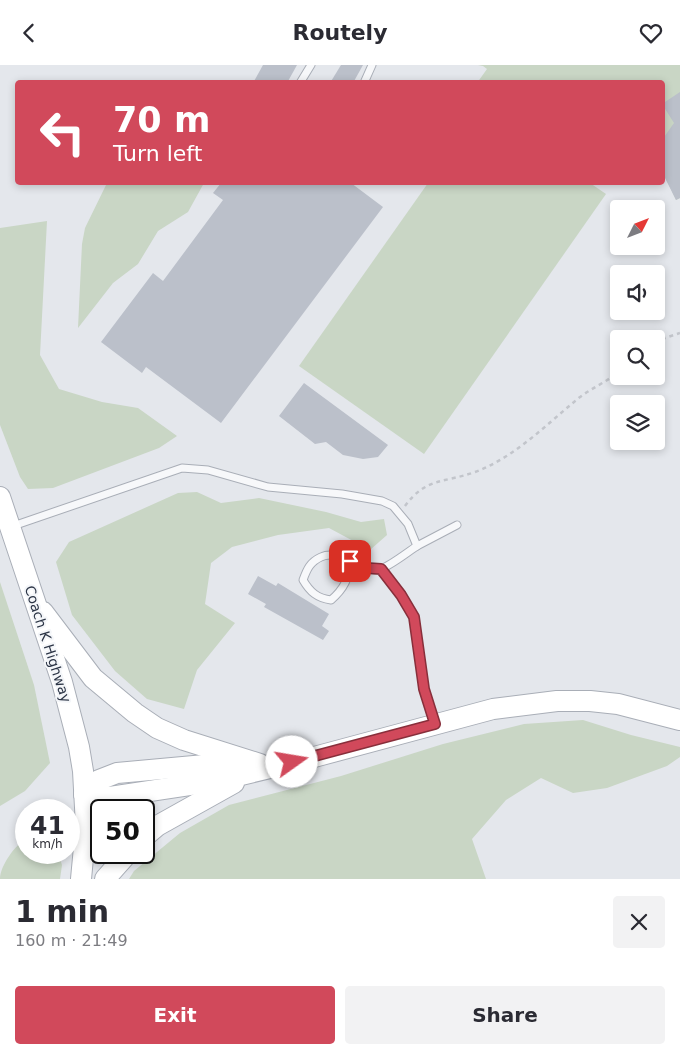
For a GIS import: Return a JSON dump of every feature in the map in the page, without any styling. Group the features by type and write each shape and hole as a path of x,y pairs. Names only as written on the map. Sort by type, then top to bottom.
{"main road":[{"name":"Coach K Highway","path":"0,497 62,682 79,747 86,826 81,879"},
{"path":"33,599 92,677 134,713 157,728 184,740 258,767"},
{"path":"84,793 100,780 117,773 227,763 258,767 281,764 303,760 493,709 556,701 590,701 618,704 680,720"},
{"path":"155,828 258,767"},
{"path":"105,879 118,864"}],"lane":[{"path":"302,80 311,65"},
{"path":"365,80 372,65"},
{"path":"10,527 182,468 208,470 268,487 342,494 382,501 393,506 408,524 417,546"},
{"path":"350,561 349,575 340,592 331,599 320,598 308,589 303,580 308,567 316,559 328,554 335,555 350,561 366,568 381,569 417,546 457,525"},
{"path":"381,569 401,595 414,617 424,689 435,724"}],"path":[{"path":"665,338 680,333"},
{"path":"400,514 407,503 423,488 436,482 475,472 499,460 540,432 575,400 610,379"}],"green space":[{"path":"478,65 680,65 680,198 676,200 665,176 665,80 479,80 487,69"},
{"path":"106,185 203,185 188,212 158,231 138,264 113,283 78,328 82,244 85,228"},
{"path":"427,185 593,185 606,194 424,454 299,366"},
{"path":"47,221 40,355 59,389 102,402 138,408 177,436 159,448 53,488 28,489 20,477 0,425 0,228"},
{"path":"197,492 221,503 259,498 326,512 361,522 384,519 387,535 370,550 329,528 278,535 232,547 211,563 205,604 235,623 197,670 184,709 147,699 115,671 72,615 56,562 69,542 178,493"},
{"path":"0,582 34,685 50,763 25,791 0,806"},
{"path":"583,720 631,735 680,747 680,757 667,766 607,788 573,793 541,778 506,800 472,839 486,879 129,879 134,871 142,864 155,864 155,854 180,833 229,805 341,776 443,744 524,724"},
{"path":"15,848 15,864 62,864 60,879 0,879 9,856"}],"building":[{"path":"263,65 297,65 289,80 255,80"},
{"path":"341,65 363,65 355,80 332,80"},
{"path":"680,92 680,198 676,200 665,178 665,136 674,123 665,109 665,102"},
{"path":"219,185 354,185 383,207 221,423 146,367 142,373 101,342 153,273 163,281 223,200 213,193"},
{"path":"304,383 388,445 378,457 363,459 343,455 326,442 315,444 279,416"},
{"path":"258,576 276,586 278,583 329,614 322,626 329,631 323,640 264,607 266,604 248,594"}],"route":[{"path":"292,762 435,724 424,689 414,617 401,595 381,569 366,568 350,561"}]}
